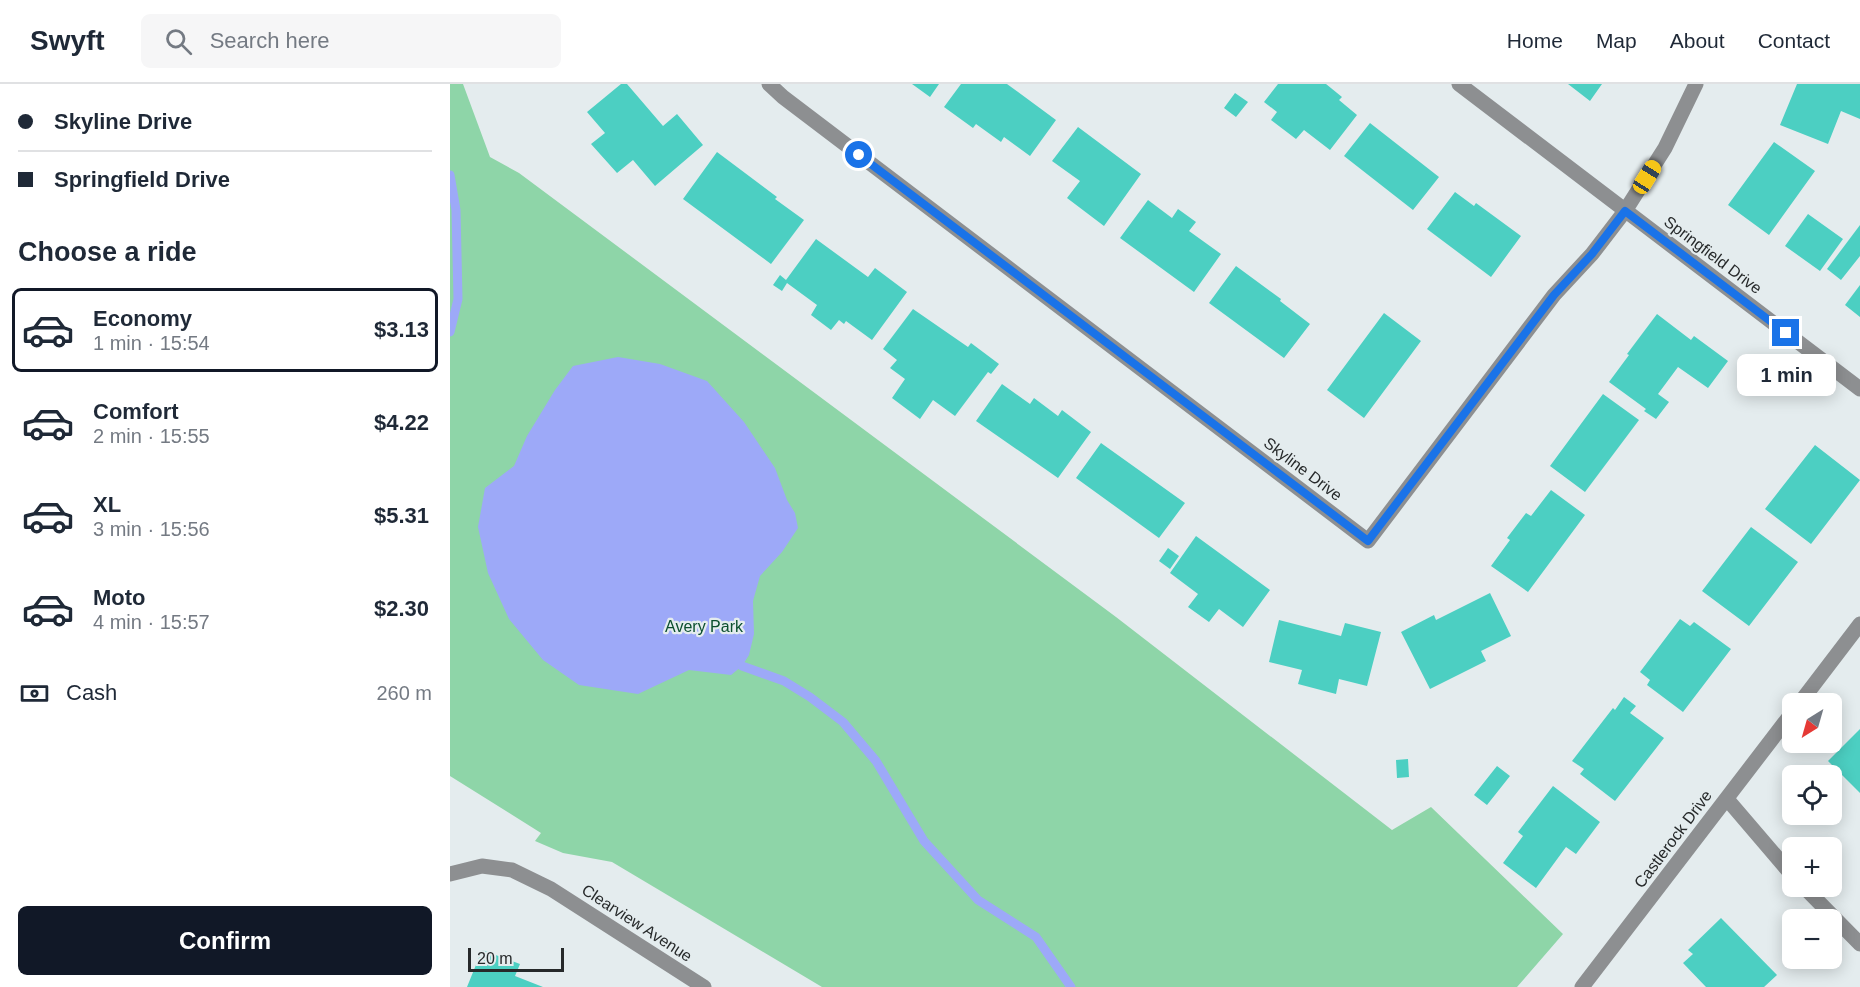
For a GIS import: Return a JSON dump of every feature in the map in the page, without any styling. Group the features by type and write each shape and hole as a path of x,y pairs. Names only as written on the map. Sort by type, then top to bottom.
{"street":[{"name":"Skyline Drive","path":"770,84 783,97 1368,541 1554,295 1592,254 1625,211 1665,148 1696,84"},
{"name":"Springfield Drive","path":"1458,84 1860,389"},
{"path":"1808,693 1860,624"},
{"name":"Castlerock Drive","path":"1582,987 1782,726"},
{"path":"1727,799 1782,863"},
{"name":"Clearview Avenue","path":"450,874 482,866 512,870 551,889 704,987"},
{"path":"1814,897 1860,944"}],"green space":[{"name":"Avery Park","path":"450,84 463,84 490,157 519,173 1116,617 1392,830 1431,807 1563,934 1517,987 822,987 612,862 563,853 535,841 541,833 450,776"}],"water":[{"path":"618,357 660,364 707,381 744,422 775,468 787,500 795,513 798,528 782,552 760,576 753,601 754,634 749,655 742,666 731,675 689,670 638,694 579,685 543,660 509,619 488,573 478,527 485,488 514,466 527,436 555,390 573,366"}],"building":[{"path":"621,84 627,84 663,126 677,114 703,145 655,186 633,160 617,173 591,144 605,133 587,112"},
{"path":"912,84 939,84 930,97"},
{"path":"961,84 1007,84 1056,120 1030,156 1004,137 1001,142 976,124 973,128 944,107"},
{"path":"1278,84 1326,84 1342,97 1339,100 1357,115 1330,150 1304,130 1296,139 1271,120 1277,112 1264,102"},
{"path":"1568,84 1602,84 1590,101"},
{"path":"1797,84 1860,84 1860,119 1841,111 1828,144 1780,125"},
{"path":"1235,93 1248,102 1236,117 1224,108"},
{"path":"1370,123 1439,177 1413,210 1344,156"},
{"path":"1078,127 1141,174 1104,226 1067,198 1080,181 1052,161"},
{"path":"1774,142 1815,171 1769,235 1728,205"},
{"path":"717,152 804,220 771,264 683,199"},
{"path":"1455,192 1474,206 1476,203 1521,236 1491,277 1427,229"},
{"path":"1148,200 1172,218 1178,209 1196,222 1189,231 1221,254 1194,292 1120,238"},
{"path":"1808,214 1843,239 1820,271 1785,246"},
{"path":"1860,225 1860,256 1841,280 1827,269"},
{"path":"816,239 868,277 875,268 907,292 872,340 846,321 844,324 839,320 831,330 811,315 817,305 787,283 782,291 773,285 780,275 786,280"},
{"path":"1236,266 1310,324 1284,358 1209,303"},
{"path":"1860,285 1860,317 1845,305"},
{"path":"913,309 968,347 971,343 999,364 991,374 988,372 955,416 933,400 920,419 892,398 905,379 890,368 897,360 883,349"},
{"path":"1384,313 1421,341 1364,418 1327,390"},
{"path":"1657,314 1691,340 1694,336 1728,361 1708,388 1678,367 1658,394 1669,402 1656,419 1609,382"},
{"path":"1002,384 1030,404 1034,398 1058,416 1062,410 1091,432 1058,478 976,421"},
{"path":"1603,394 1639,420 1585,492 1550,466"},
{"path":"1101,443 1185,503 1159,538 1076,478"},
{"path":"1815,445 1860,480 1811,544 1765,509"},
{"path":"1551,490 1585,515 1528,592 1491,566 1510,540 1507,538 1526,513 1531,516"},
{"path":"1751,527 1798,562 1749,626 1702,591"},
{"path":"1196,536 1270,590 1243,627 1219,609 1209,622 1188,607 1198,594 1170,573"},
{"path":"1168,548 1179,556 1170,569 1159,561"},
{"path":"1490,593 1511,636 1481,651 1486,661 1430,689 1401,632 1434,615 1436,620"},
{"path":"1680,619 1690,626 1694,622 1731,649 1683,712 1647,685 1650,680 1640,672"},
{"path":"1279,620 1341,636 1345,623 1381,632 1367,686 1339,679 1336,694 1298,684 1302,670 1269,662"},
{"path":"1624,697 1636,706 1630,713 1664,738 1615,801 1580,774 1584,769 1572,761"},
{"path":"1860,729 1860,793 1842,775 1842,765 1832,765 1828,761 1836,753 1842,753 1842,747"},
{"path":"1408,759 1409,777 1397,778 1396,760"},
{"path":"1497,766 1510,776 1487,805 1474,795"},
{"path":"1553,786 1600,822 1576,854 1566,847 1536,888 1503,863 1523,836 1518,832"},
{"path":"1721,918 1777,975 1764,987 1706,987 1683,963 1693,954 1688,950"},
{"path":"482,950 520,964 515,976 543,987 467,987"}],"waterway":[{"path":"450,175 456,210 458,299 450,332"},
{"path":"742,666 784,681 843,722 876,761 924,841 978,900 1036,937 1071,987"}],"route":[{"path":"859,155 1368,541 1554,295 1592,254 1625,211 1786,333"}]}
